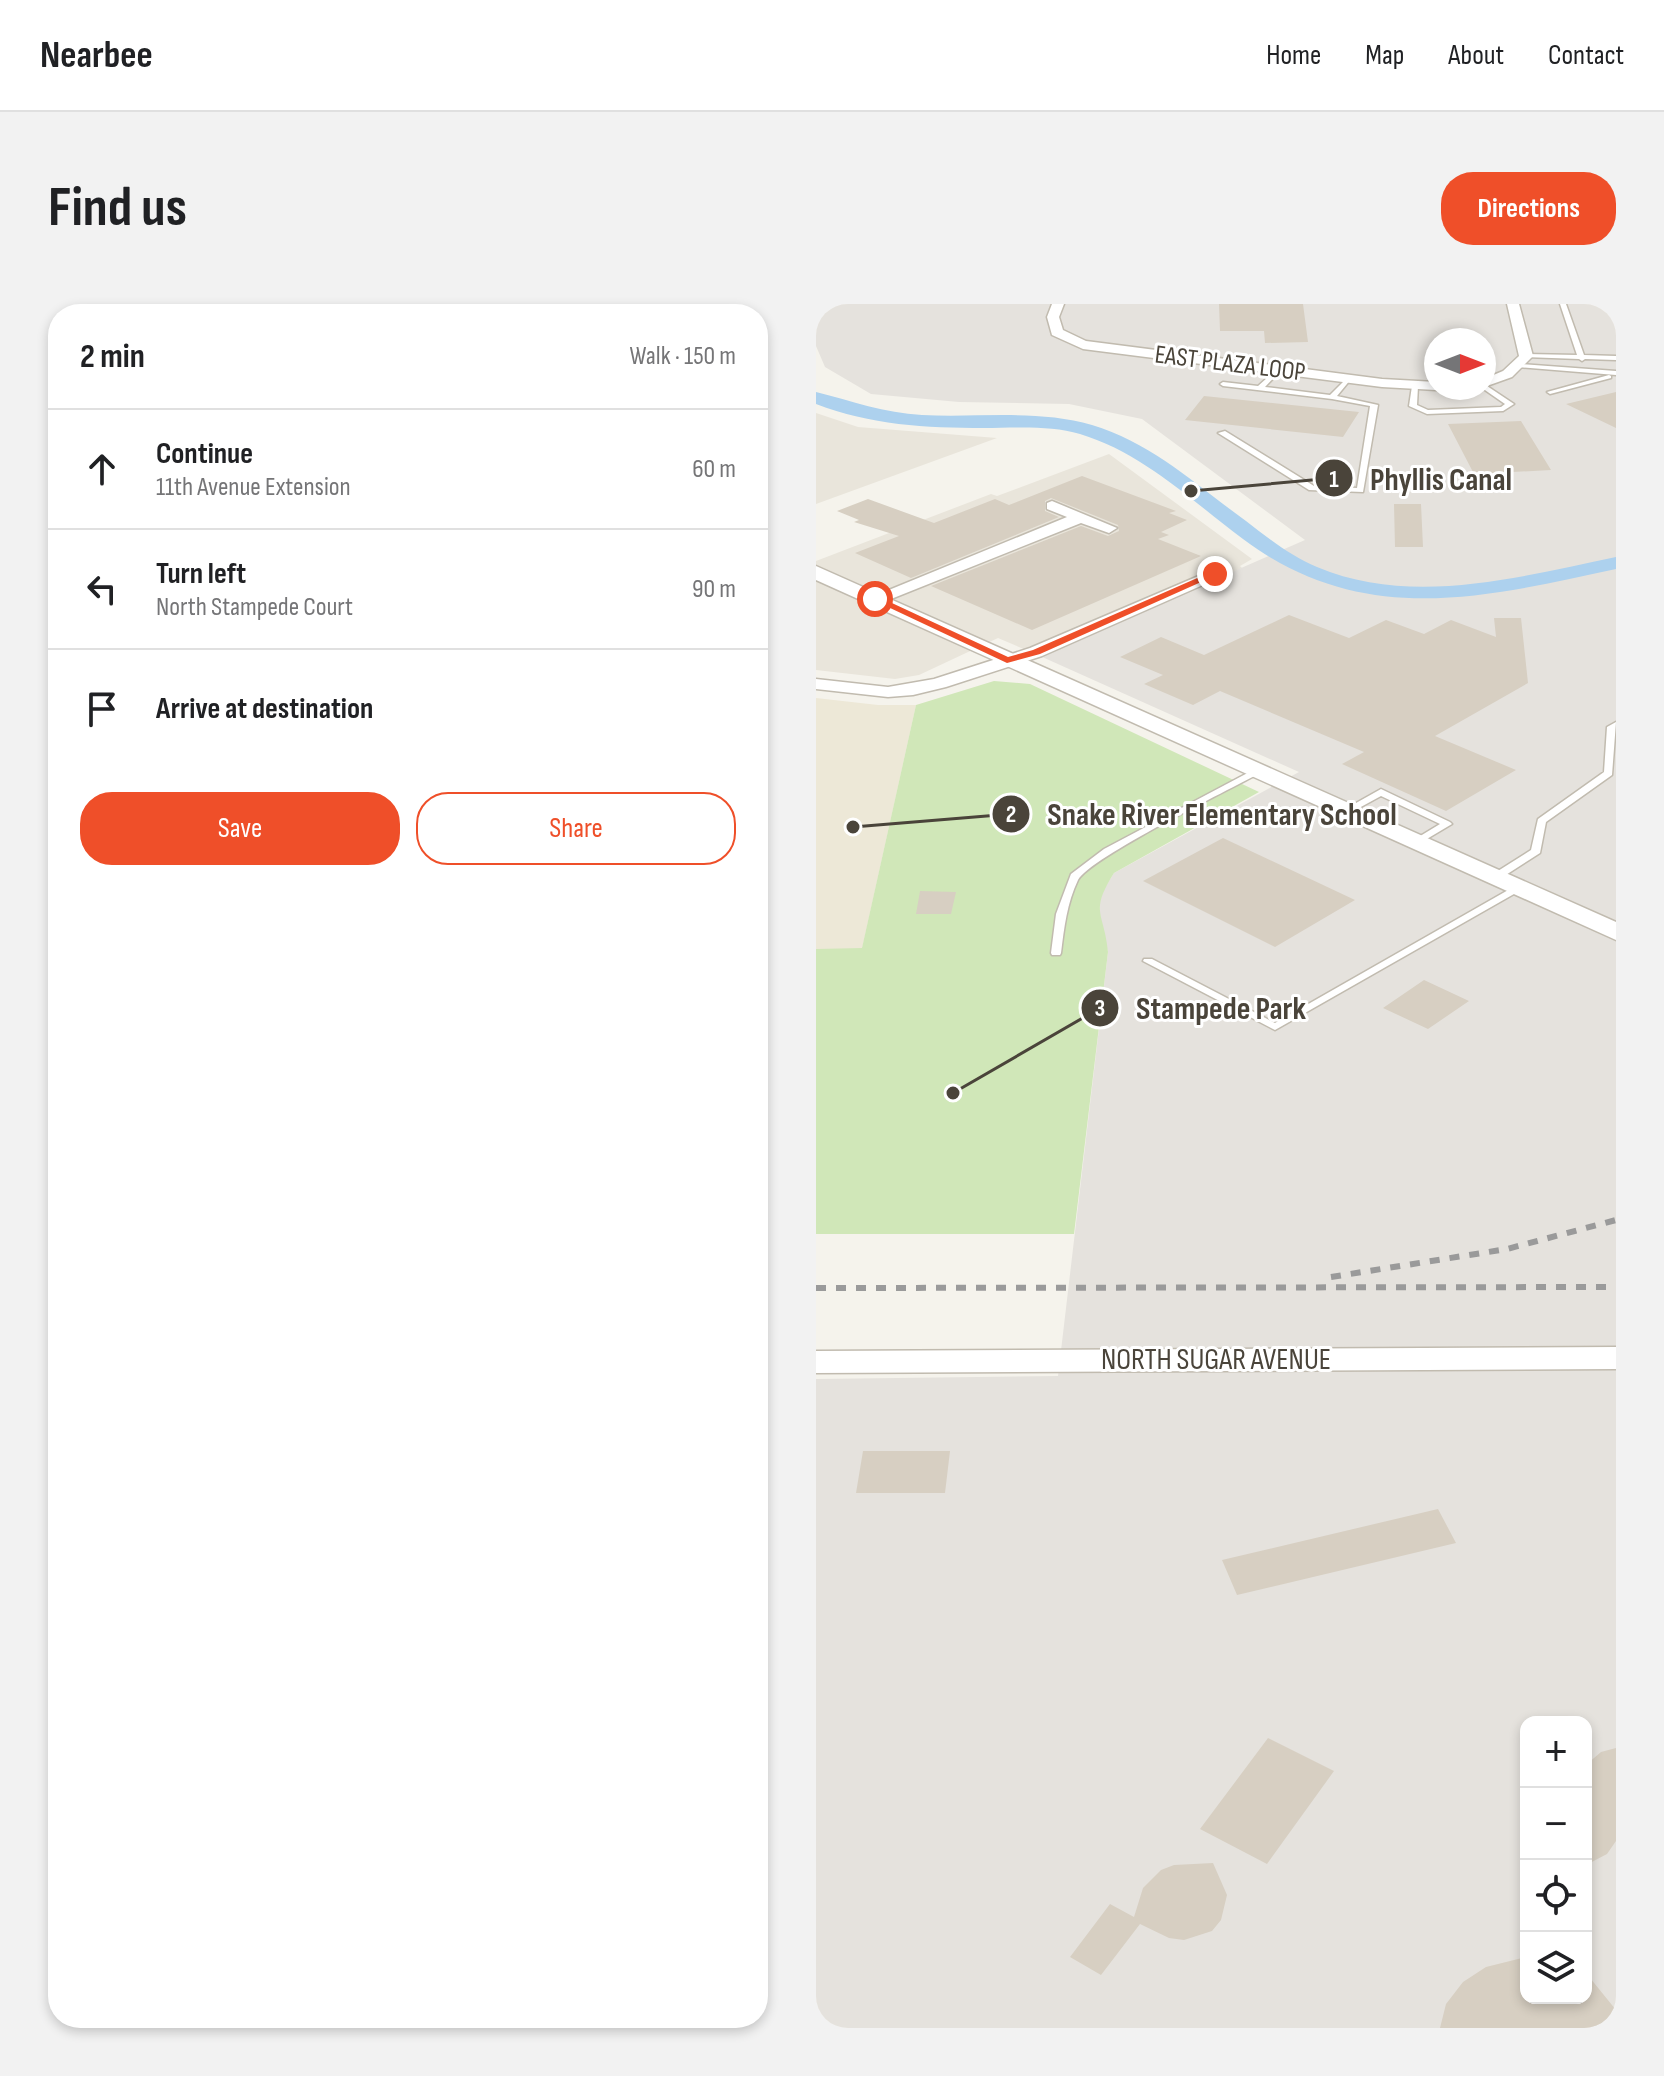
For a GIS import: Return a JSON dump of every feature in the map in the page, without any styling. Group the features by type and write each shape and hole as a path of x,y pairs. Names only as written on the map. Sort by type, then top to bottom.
{"street":[{"name":"EAST PLAZA LOOP","path":"1058,304 1053,317 1057,332 1083,345 1424,386"},
{"path":"1496,380 1523,361 1513,304"},
{"path":"1052,506 1109,528"},
{"path":"875,599 1081,517"},
{"path":"816,572 1616,932"},
{"path":"816,684 888,692 913,690 1036,652 1215,574"},
{"name":"NORTH SUGAR AVENUE","path":"816,1362 1616,1358"}],"lane":[{"path":"1563,304 1582,359"},
{"path":"1523,361 1616,358"},
{"path":"1523,361 1616,374"},
{"path":"1260,388 1278,370"},
{"path":"1550,392 1616,374"},
{"path":"1332,397 1348,379"},
{"path":"1222,433 1312,488 1360,490 1374,405 1223,384"},
{"path":"1415,386 1413,406 1427,412 1503,409 1510,404 1496,393"},
{"path":"1148,961 1275,1027 1506,883 1536,851 1541,821 1609,773 1612,727 1616,725"},
{"path":"1056,953 1061,914 1075,876 1108,851 1257,771"},
{"path":"1345,812 1381,792 1447,824 1415,843"}],"shaded area":[{"path":"816,304 1616,304 1616,2028 816,2028 816,1379 1058,1376 1108,952 1100,921 1100,895 1114,873 1299,772 1040,656 1305,540 1142,419 1069,404 959,402 871,394 825,367 816,346"},
{"path":"816,413 858,427 997,438 816,504"},
{"path":"1109,454 1252,559 1240,566 1242,568 1040,656 998,638 919,675 895,679 816,670 816,561 991,494 997,496"},
{"path":"816,698 878,705 916,705 862,949 816,949"}],"green space":[{"path":"994,681 1030,684 1259,792 1114,873 1106,886 1100,912 1108,952 1074,1234 816,1234 816,949 862,948 916,705"}],"building":[{"path":"1219,304 1303,304 1308,342 1265,343 1264,331 1220,331"},
{"path":"1616,392 1616,428 1566,404"},
{"path":"1204,396 1359,412 1343,437 1185,420"},
{"path":"1521,421 1551,470 1474,474 1448,424"},
{"path":"1082,476 1176,511 1169,513 1187,520 1161,532 1169,535 1158,539 1201,556 1032,630 931,586 1081,526 1108,536 1119,531 1118,525 1051,498 1045,501 1045,511 1059,517 911,578 855,553 899,536 854,522 859,520 837,511 868,499 934,523 995,499 1009,505"},
{"path":"1394,504 1421,504 1423,547 1395,547"},
{"path":"1289,615 1349,638 1386,620 1424,634 1451,620 1496,637 1494,618 1521,618 1528,683 1435,736 1516,770 1446,811 1342,764 1364,752 1220,691 1193,705 1144,684 1163,675 1120,657 1161,637 1204,655"},
{"path":"1223,838 1355,900 1275,947 1143,881"},
{"path":"920,891 956,892 951,914 916,914"},
{"path":"1424,980 1469,1001 1428,1029 1383,1008"},
{"path":"863,1451 950,1451 945,1493 856,1493"},
{"path":"1438,1509 1456,1543 1237,1595 1222,1560"},
{"path":"1268,1738 1334,1771 1267,1864 1200,1829"},
{"path":"1616,1748 1616,1841 1607,1854 1592,1862 1592,1760 1601,1752"},
{"path":"1213,1863 1227,1895 1221,1920 1212,1931 1184,1940 1169,1938 1140,1924 1101,1975 1070,1957 1110,1904 1134,1917 1143,1888 1161,1870 1174,1865"},
{"path":"1520,1958 1520,2004 1592,2004 1592,1980 1616,2010 1616,2028 1440,2028 1446,2004 1463,1982 1486,1967"}],"waterway":[{"path":"816,398 879,416 922,421 1049,423 1073,426 1107,437 1146,456 1281,556 1313,573 1349,585 1425,593 1464,590 1503,586 1616,563"}],"railway":[{"path":"1331,1277 1507,1249 1616,1220"},
{"path":"816,1288 1616,1287"}],"place":[{"name":"Phyllis Canal","path":"1191,491"},
{"name":"Snake River Elementary School","path":"853,827"},
{"name":"Stampede Park","path":"953,1093"}],"route":[{"path":"875,599 1007,660 1036,652 1215,574"}]}
